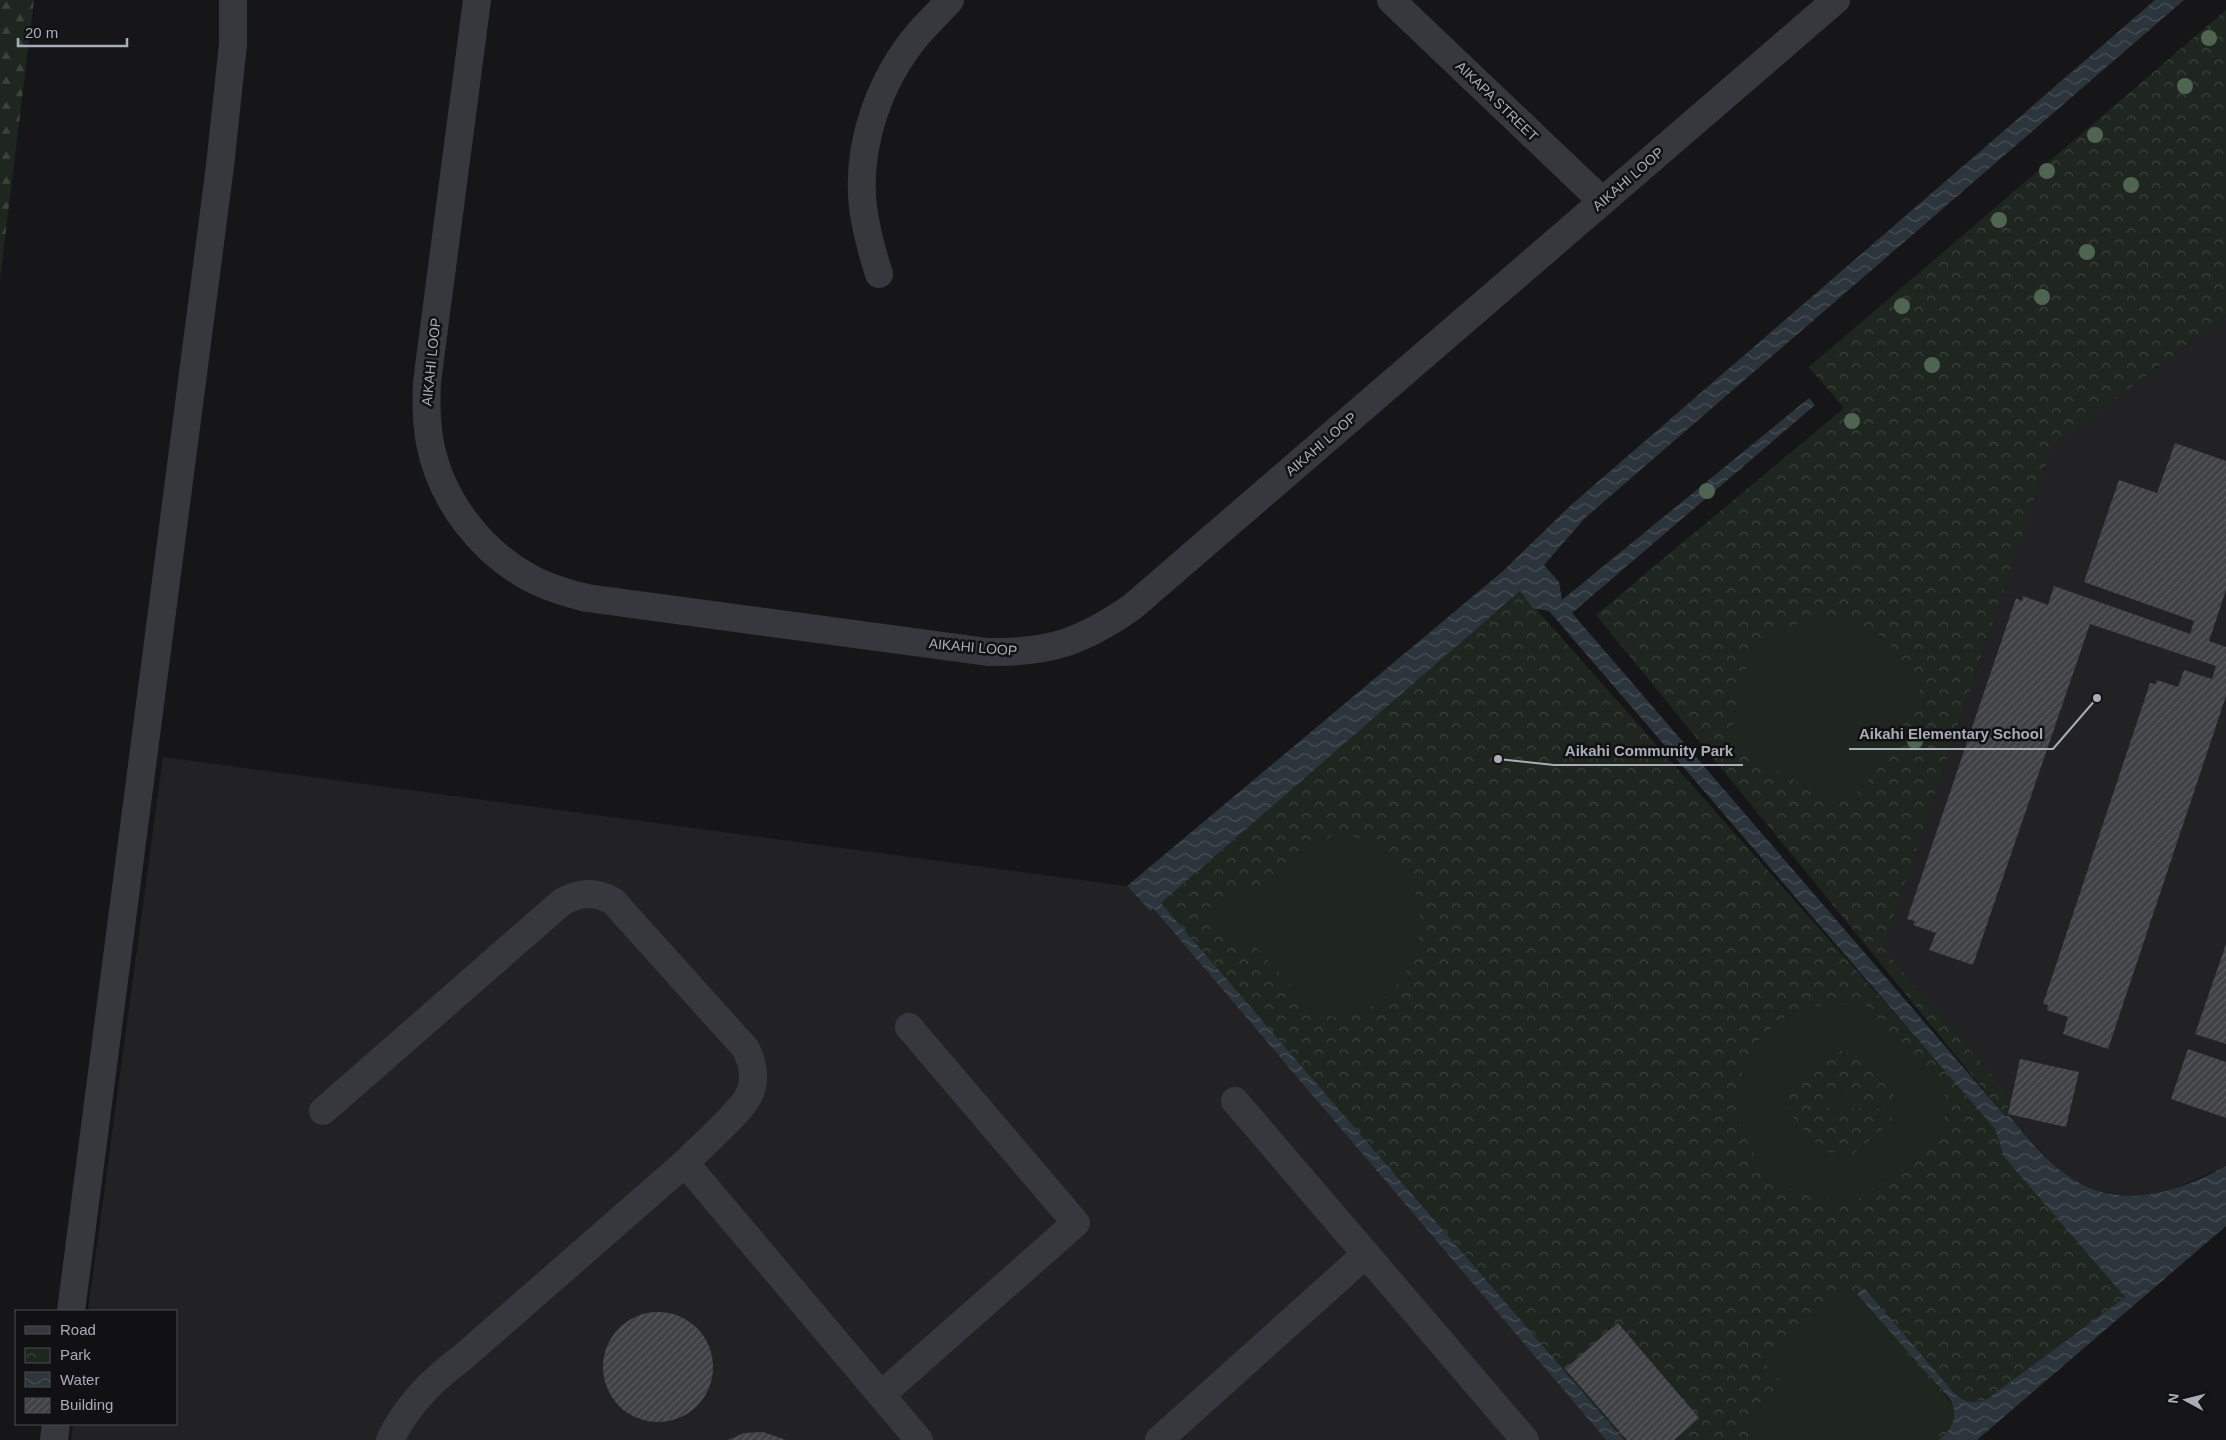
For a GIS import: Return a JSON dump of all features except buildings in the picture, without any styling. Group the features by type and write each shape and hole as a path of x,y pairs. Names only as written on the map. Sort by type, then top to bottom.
{"street":[{"path":"71,1310 220,166 234,44 233,0"},
{"name":"AIKAHI LOOP","path":"477,0 427,382 426,413 430,444 439,474 452,502 469,527 491,550 512,567 536,581 561,591 587,598 988,652 1048,649 1076,640 1105,626 1132,607 1836,0"},
{"path":"880,274 869,241 863,206 862,171 867,137 877,103 902,56 918,34 950,0"},
{"name":"AIKAPA STREET","path":"1391,0 1602,202"},
{"path":"323,1112 562,902 582,893 593,893 613,901 746,1049 753,1070 753,1082 746,1102 685,1163 463,1357 437,1376 415,1400 390,1440"},
{"path":"881,1395 1076,1223 910,1028"},
{"path":"1235,1101 1525,1440"},
{"path":"685,1163 918,1440"},
{"path":"1159,1440 1366,1254"},
{"path":"54,1440 56,1425"}],"shaded area":[{"path":"2226,315 2226,1166 2167,1192 2145,1196 2124,1196 2103,1192 2083,1185 2064,1174 2048,1159 2007,1114 2008,1094 1883,948 2052,447"},
{"path":"163,757 1127,886 1149,910 1153,908 1606,1440 71,1440 73,1425 178,1425 178,1310 88,1310"}],"green space":[{"path":"0,0 34,0 0,279"},
{"path":"2226,10 2226,315 2052,447 1883,948 2008,1094 2008,1115 1996,1133 2004,1157 2125,1297 1987,1399 1975,1402 1963,1400 1956,1395 1865,1289 1954,1407 1952,1426 1939,1440 1624,1440 1161,903 1520,591 1996,1128 2006,1117 1596,615 1844,408 1809,367"},
{"path":"1823,619 1858,625 1883,638 1902,660 1920,690 1874,774 1855,794 1829,802 1732,742 1737,696 1751,660 1763,645 1778,633 1798,625"},
{"path":"1336,832 1367,842 1393,859 1409,880 1418,903 1420,928 1415,952 1405,974 1389,994 1368,1008 1344,1017 1317,1014 1255,946 1228,940 1222,935 1217,930 1214,916 1215,909 1223,897 1238,891 1259,891 1263,889 1290,869 1310,843 1322,844"},
{"path":"1833,1004 1867,1006 1947,1098 1943,1129 1864,1195 1851,1201 1824,1199 1792,1189 1767,1170 1749,1146 1740,1118 1739,1088 1747,1060 1764,1034 1792,1014","holes":["1839,1050 1848,1053 1858,1050 1894,1095 1890,1102 1852,1099 1836,1089 1821,1100 1835,1115 1852,1108 1889,1109 1892,1118 1890,1122 1852,1155 1839,1152 1825,1153 1783,1106 1784,1091 1829,1053"]},
{"path":"1847,1285 1958,1413 1928,1440 1755,1440 1741,1424 1785,1386 1761,1359"}],"water":[{"path":"2155,0 2184,0 1585,518 1544,565 1559,582 1562,600 1809,398 1815,405 1572,613 2006,1117 2008,1115 2049,1160 2064,1173 2084,1185 2104,1193 2125,1196 2166,1191 2186,1185 2226,1166 2226,1226 1977,1440 1939,1440 1948,1431 1953,1421 1953,1405 1950,1399 1857,1294 1864,1288 1956,1395 1963,1400 1975,1402 1987,1399 2125,1297 2004,1157 1995,1129 1549,611 1533,608 1520,591 1161,903 1624,1440 1606,1440 1153,908 1150,911 1127,886 1503,571 1571,505"}],"place":[{"name":"Aikahi Elementary School","path":"2097,698"},
{"name":"Aikahi Community Park","path":"1498,759"}]}
